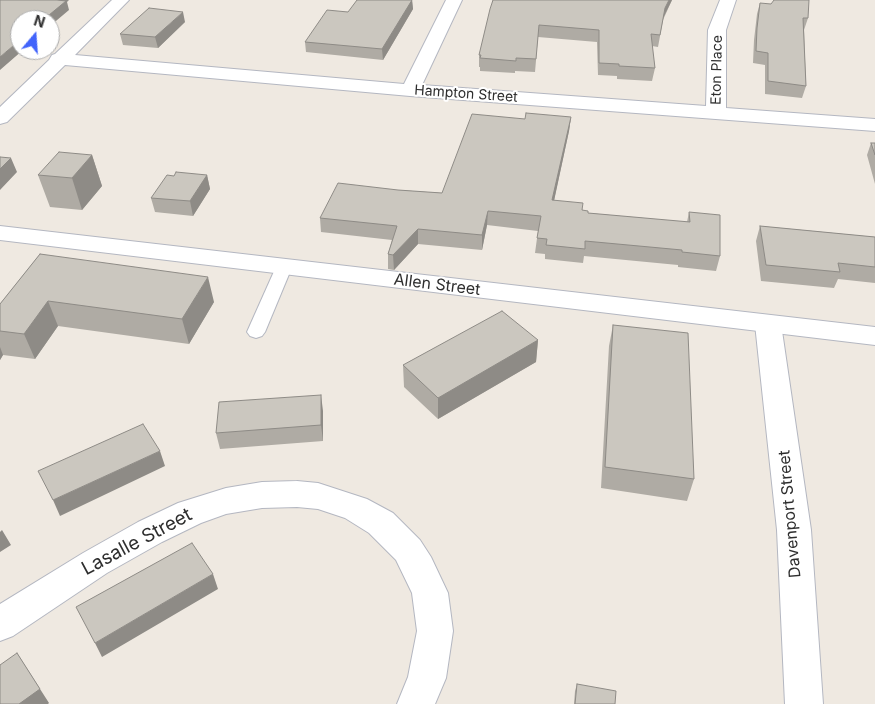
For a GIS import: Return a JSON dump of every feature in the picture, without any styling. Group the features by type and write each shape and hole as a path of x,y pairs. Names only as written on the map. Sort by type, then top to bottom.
{"street":[{"path":"60,57 121,0"},
{"path":"410,90 454,0"},
{"name":"Eton Place","path":"716,112 717,30 728,0"},
{"name":"Hampton Street","path":"60,59 410,90 875,125"},
{"path":"0,118 57,60"},
{"name":"Allen Street","path":"0,233 875,336"},
{"name":"Davenport Street","path":"768,324 794,530 804,704"},
{"name":"Lasalle Street","path":"0,624 88,567 150,532 190,513 226,501 268,495 297,494 318,496 356,508 381,523 408,550 419,568 430,593 434,618 434,644 431,662 416,704"}],"lane":[{"path":"256,332 284,267"}],"building":[{"path":"0,0 66,1 55,10 10,10 10,48 0,57"},
{"path":"357,0 412,0 382,49 305,42 327,10 348,12"},
{"path":"493,0 669,0 665,8 660,35 651,34 655,68 599,63 599,30 539,25 536,59 516,58 516,61 480,58 481,55 479,55"},
{"path":"774,0 809,0 808,18 803,18 806,86 768,81 768,53 756,51 760,3 771,4"},
{"path":"149,8 183,12 155,37 120,34"},
{"path":"526,113 571,117 552,200 583,203 582,210 588,211 588,213 690,222 689,212 720,215 720,256 682,252 682,250 585,241 585,249 546,245 547,239 537,238 541,216 488,211 482,235 418,229 393,255 388,254 397,226 320,218 338,183 442,193 472,114 525,119"},
{"path":"871,143 875,143 875,155"},
{"path":"59,152 92,155 72,178 38,175"},
{"path":"0,157 11,158 0,169"},
{"path":"176,172 207,175 190,201 151,198 167,175 174,176"},
{"path":"760,226 875,237 875,267 838,263 840,272 766,265"},
{"path":"40,254 208,277 182,319 48,301 24,334 0,331 0,304"},
{"path":"502,311 538,340 438,398 403,365"},
{"path":"613,325 688,333 694,479 605,467"},
{"path":"321,395 321,425 216,433 219,402"},
{"path":"143,424 160,451 53,500 38,471"},
{"path":"192,543 213,574 95,643 76,607"},
{"path":"17,653 40,689 19,704 0,704 0,665"},
{"path":"577,684 616,691 615,704 575,704"}]}
